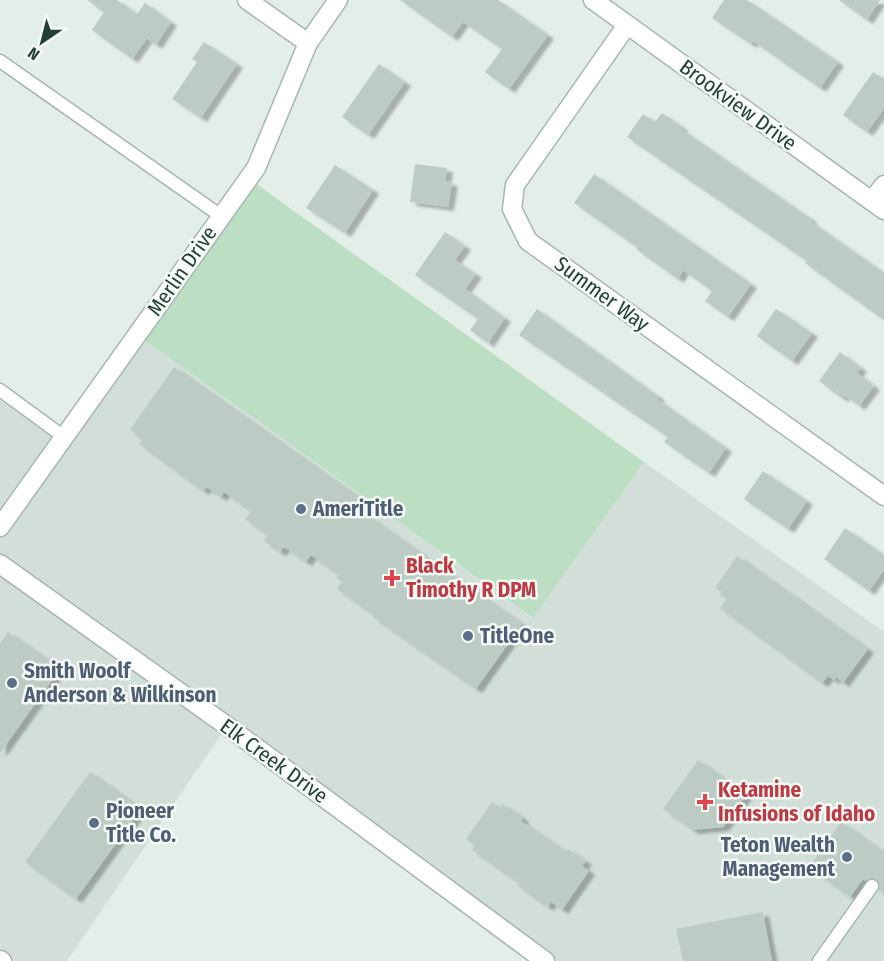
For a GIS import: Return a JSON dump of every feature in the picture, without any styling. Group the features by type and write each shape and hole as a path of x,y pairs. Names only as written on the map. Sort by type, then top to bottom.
{"street":[{"path":"247,0 308,43"},
{"name":"Merlin Drive","path":"0,527 256,168 308,43 338,0"},
{"name":"Brookview Drive","path":"593,0 878,205"},
{"name":"Summer Way","path":"627,25 515,185 512,210 528,241 884,495"},
{"path":"878,205 884,185"},
{"name":"Elk Creek Drive","path":"0,564 227,726 545,961"}],"lane":[{"path":"0,61 221,216"},
{"path":"0,390 64,437"},
{"path":"819,961 872,886"}],"shaded area":[{"path":"137,335 532,618 644,462 884,632 884,961 551,961 227,726 67,961 0,961 0,391 64,437"}],"green space":[{"path":"248,178 644,462 533,618 137,335"}],"building":[{"path":"87,0 117,0 137,14 145,3 171,22 156,45 147,38 132,59 92,30 104,12"},
{"path":"400,0 498,0 548,35 509,89 485,72 502,49 463,22 452,37"},
{"path":"724,0 747,0 838,62 820,88 753,41 751,44 712,18"},
{"path":"839,0 880,0 867,20"},
{"path":"204,42 237,64 201,118 172,99 197,62 192,59"},
{"path":"379,64 405,82 368,135 342,117"},
{"path":"873,72 884,79 884,108 867,132 843,115"},
{"path":"662,113 682,127 681,129 811,219 810,221 884,273 884,320 805,263 807,261 627,137 643,114 655,122"},
{"path":"415,164 447,168 445,181 452,182 448,207 410,202"},
{"path":"335,165 373,190 345,233 306,208"},
{"path":"594,174 751,284 728,317 705,301 712,291 683,270 678,279 574,203"},
{"path":"445,232 465,246 455,260 476,274 465,289 505,318 488,343 470,330 478,319 415,275"},
{"path":"537,309 726,448 709,473 664,442 668,437 519,335"},
{"path":"776,309 812,333 792,361 757,336"},
{"path":"840,352 861,368 857,373 874,386 859,406 844,395 842,398 819,381"},
{"path":"174,367 365,502 359,510 522,624 476,689 337,589 342,582 336,578 339,575 311,555 306,562 284,547 280,552 264,541 268,535 245,519 251,511 224,492 221,497 206,487 203,491 139,444 143,439 130,430"},
{"path":"763,471 807,501 788,529 744,499"},
{"path":"845,528 884,555 884,569 869,591 824,559"},
{"path":"737,556 868,649 843,683 836,677 834,680 828,676 822,683 720,608 727,599 715,588"},
{"path":"8,632 60,669 0,753 0,644"},
{"name":"Ketamine Infusions of Idaho","path":"698,760 746,795 723,827 693,830 663,809"},
{"path":"90,772 141,809 76,899 25,862"},
{"path":"492,802 501,808 503,804 523,818 521,821 566,852 568,849 586,861 582,866 589,871 562,910 551,902 548,907 518,886 520,883 472,850 475,845 466,839"},
{"path":"841,822 884,853 884,894 879,891 879,882 872,878 865,881 863,879 850,897 809,867"},
{"path":"763,912 772,961 683,961 676,929"}],"place":[{"name":"AmeriTitle","path":"301,509"},
{"name":"Black Timothy R DPM","path":"392,578"},
{"name":"TitleOne","path":"468,636"},
{"name":"Smith Woolf Anderson & Wilkinson","path":"12,683"},
{"name":"Ketamine Infusions of Idaho","path":"705,802"},
{"name":"Pioneer Title Co.","path":"94,823"},
{"name":"Teton Wealth Management","path":"847,857"}]}
